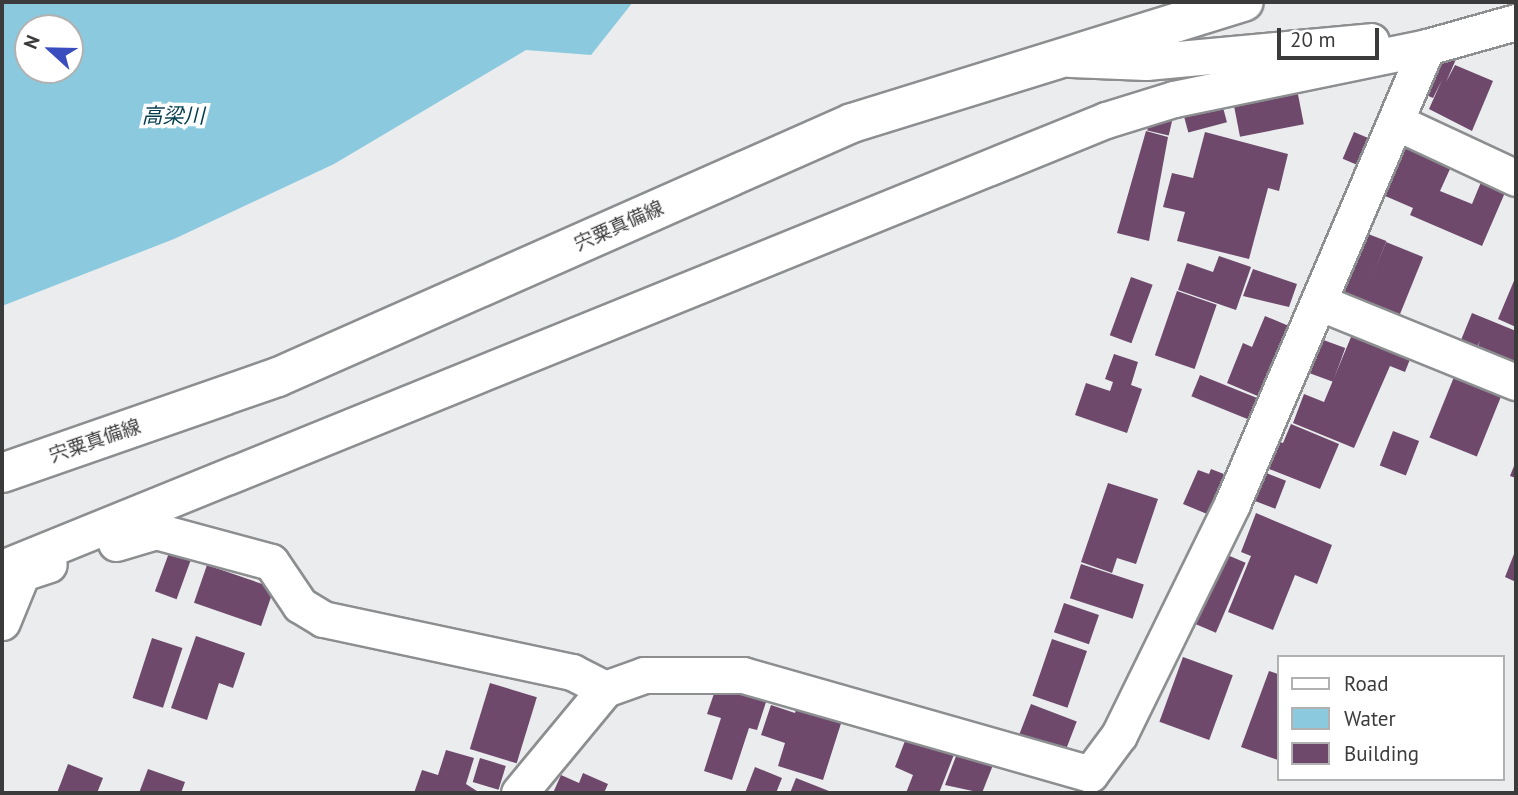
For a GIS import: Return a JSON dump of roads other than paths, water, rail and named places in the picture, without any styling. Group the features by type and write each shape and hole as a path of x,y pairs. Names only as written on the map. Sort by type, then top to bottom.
{"main road":[{"name":"宍粟真備線","path":"2,473 278,377 852,124 1050,58 1244,2"}],"street":[{"path":"2,568 1106,120 1174,99 1427,47 1516,22"},
{"path":"1050,58 1146,62 1381,40 1427,47"},
{"path":"519,793 605,690 644,675 743,675 1092,784 1164,645 1321,303 1427,47"},
{"path":"1395,122 1516,178"},
{"path":"1321,303 1516,382"},
{"path":"2,622 22,573 156,531 271,562 300,605 323,619 572,671 605,690"}],"water":[{"name":"高梁川","path":"2,2 633,2 591,55 526,50 334,164 174,239 2,306"}]}
